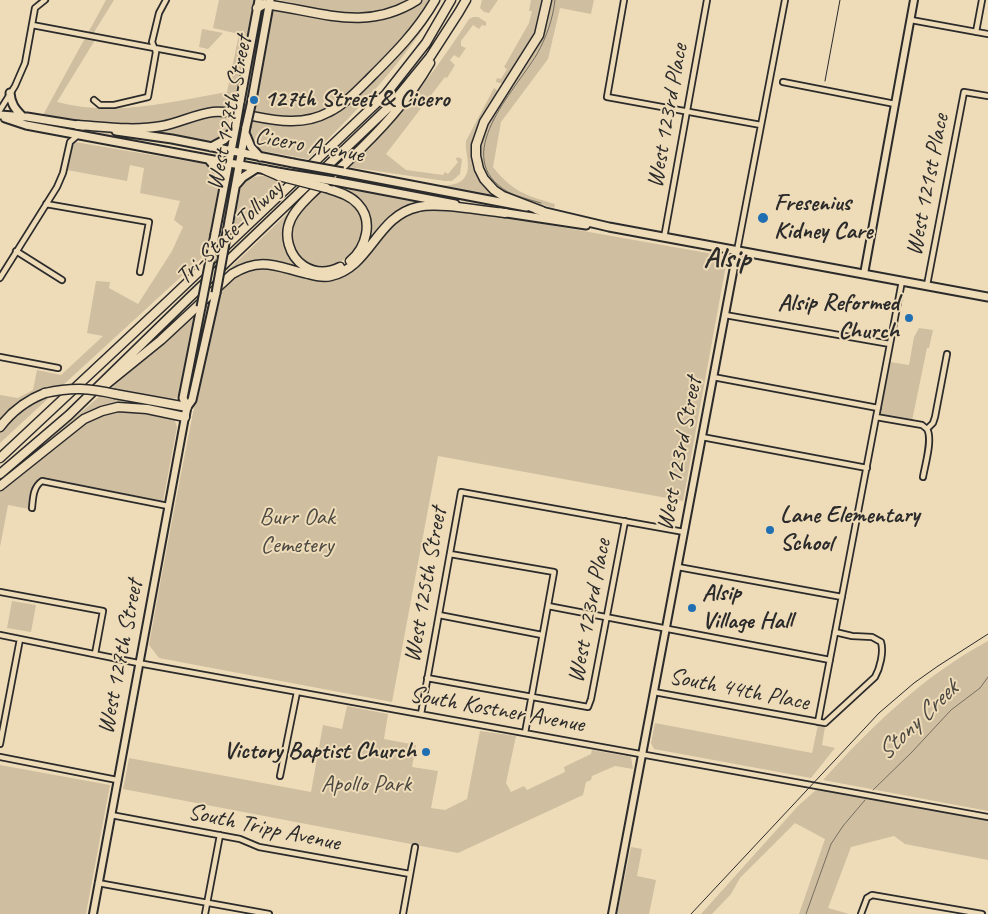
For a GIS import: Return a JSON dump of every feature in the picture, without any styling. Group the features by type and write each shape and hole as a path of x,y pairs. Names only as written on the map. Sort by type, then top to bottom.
{"highway":[{"path":"258,4 272,2 294,10 363,19 400,10 416,0"},
{"path":"78,125 144,128 162,126 212,112 278,121 295,121 317,117 330,112 352,96 387,62 410,37 435,0"},
{"name":"Tri-State Tollway","path":"0,458 170,300 386,94 426,43 451,0"},
{"name":"Tri-State Tollway","path":"0,474 69,415 390,106 430,57 466,0"},
{"path":"542,211 503,196 494,190 484,179 479,169 476,145 484,122 539,35 547,0"},
{"path":"261,169 281,174 326,188 346,195 358,203 365,215 367,230 365,239 354,258 344,266 324,272 305,266 293,254 289,246 287,229 291,217 310,196 376,135 403,103 424,73 459,12"},
{"path":"69,415 161,340 232,274 244,267 266,264 328,277 352,266 385,226 395,217 418,206 435,205 505,213"},
{"path":"0,426 19,407 32,398 66,388 79,388 187,407"},
{"path":"0,486 84,420 102,411 118,407 148,409 185,418"}],"main road":[{"name":"West 127th Street","path":"185,418 187,407 192,400 216,293 272,2"},
{"name":"West 127th Street","path":"187,407 184,398 258,4"},
{"path":"10,93 15,110 23,117"},
{"name":"Cicero Avenue","path":"0,116 23,117 78,125 210,147 542,211 664,238 988,297"},
{"name":"Cicero Avenue","path":"0,116 26,125 261,169"},
{"path":"210,147 224,140 235,128"},
{"path":"246,130 251,147 261,157"},
{"path":"209,160 220,173 224,183"},
{"path":"235,187 243,177 261,169"},
{"name":"Cicero Avenue","path":"281,174 334,181 560,222 609,227"}],"street":[{"path":"0,110 25,63 35,8 45,0"},
{"path":"94,100 100,105 114,106 146,99 149,95 156,52 152,42 156,20 166,0"},
{"path":"624,0 607,97 761,125"},
{"name":"West 123rd Place","path":"664,238 707,0"},
{"name":"West 123rd Street","path":"612,914 785,0"},
{"path":"864,274 914,0"},
{"path":"976,32 982,0"},
{"path":"911,20 988,34"},
{"path":"32,25 202,57"},
{"path":"783,82 895,104"},
{"name":"West 121st Place","path":"927,286 964,92 988,96"},
{"path":"62,132 70,142"},
{"path":"0,278 57,187 63,173 70,142 78,135"},
{"path":"46,204 149,222 140,272"},
{"path":"16,251 62,280"},
{"path":"835,632 876,638 881,642 882,650 879,669 875,677 829,721 825,723 818,722 835,632 867,468 902,281"},
{"path":"725,315 890,344"},
{"path":"927,429 933,423 935,417 947,354"},
{"path":"0,357 58,368"},
{"path":"713,377 878,408"},
{"path":"876,416 922,425 927,429 929,443 923,477"},
{"name":"West 127th Street","path":"93,914 138,663 185,418"},
{"path":"702,437 867,468"},
{"path":"32,508 34,492 37,484 42,481 168,506"},
{"name":"West 125th Street","path":"420,714 461,492 625,521"},
{"path":"625,521 684,532"},
{"name":"West 123rd Place","path":"531,697 588,708 625,521"},
{"path":"450,554 554,572 525,733"},
{"path":"678,567 842,597"},
{"path":"0,592 103,611 95,654"},
{"path":"548,606 830,660"},
{"path":"439,615 542,635"},
{"name":"South Kostner Avenue","path":"0,635 138,663 988,817"},
{"path":"0,744 20,639"},
{"path":"427,678 531,697"},
{"path":"280,776 297,692"},
{"name":"South 44th Place","path":"654,692 818,722"},
{"path":"0,757 117,780"},
{"name":"South Tripp Avenue","path":"111,815 240,839 259,847 410,874"},
{"path":"206,914 220,835"},
{"path":"402,914 415,847"},
{"path":"98,883 269,914"},
{"path":"861,914 869,896 877,895 982,914"}],"green space":[{"path":"106,0 114,0 93,34 88,33"},
{"path":"219,0 254,0 241,70 231,109 207,110 150,125 121,125 43,115 85,38 95,40 57,102 100,108 121,108 163,104 227,92 239,34 213,28"},
{"path":"279,0 410,0 392,8 360,14 329,11"},
{"path":"421,0 432,0 405,37 349,95 336,104 312,115 290,119 253,113 271,10 350,21 368,20 386,17"},
{"path":"439,0 442,0 396,65 363,103 308,159 263,151 254,145 250,134 252,120 279,124 320,118 402,50 418,31"},
{"path":"482,0 498,0 489,13 484,12 480,8"},
{"path":"531,0 544,0 539,23 530,45 504,84 496,82 497,78 501,79 507,69 504,67 529,23 532,11 529,11"},
{"path":"549,0 594,0 591,14 560,8 548,59 501,122 493,167 520,192 555,204 554,208 507,195 503,192 492,181 483,167 480,151 481,135 485,124 537,48 546,19"},
{"path":"478,17 486,22 486,26 482,25 479,29 473,25 461,41 461,46 466,48 459,58 454,55 450,60 455,65 447,78 445,77 386,154 406,170 443,175 445,172 448,174 458,162 457,157 462,159 460,174 452,181 445,181 349,167 399,115 442,59 469,19"},
{"path":"202,29 223,33 208,49 199,47"},
{"path":"494,88 497,90 496,97 479,126 474,139 472,153 475,166 502,199 423,184 452,185 463,180 468,166 466,141"},
{"path":"214,115 230,115 225,136 216,141 204,143 139,131"},
{"path":"30,121 127,135 168,143 122,139"},
{"path":"75,142 205,164 215,170 219,185 207,253 62,386 44,390 28,397 13,407 0,420 0,395 18,398 33,390 37,370 61,375 103,336 87,333 96,281 110,282 109,288 138,304 172,251 183,227 174,220 180,201 140,193 144,168 130,165 127,181 67,170 71,147"},
{"path":"264,176 285,181 234,228 237,201 242,186 254,177"},
{"path":"342,178 391,182 562,218 562,220"},
{"path":"344,189 434,202 392,216 378,229 366,246 365,208 359,199"},
{"path":"321,190 348,199 361,214 362,231 356,247 343,260 327,267 311,265 296,251 291,233 293,225 302,210"},
{"name":"Burr Oak Cemetery","path":"444,208 465,210 719,255 725,259 728,265 726,265 683,501 438,456 392,702 159,658 149,645 200,378 223,285 241,274 256,269 270,269 310,280 324,281 340,278 349,274 362,262 384,233 396,221 416,212"},
{"path":"288,213 284,234 305,271 272,262 224,277 225,273"},
{"path":"210,303 189,401 187,400 205,309"},
{"path":"196,310 180,393 176,398 169,400 108,389 179,330"},
{"path":"919,328 933,330 929,348 927,348 912,421 880,414 890,362 909,365 914,337"},
{"path":"53,394 0,443 0,431 17,413 30,404"},
{"path":"101,395 127,399 127,402 89,413 37,450"},
{"path":"124,409 174,418 177,427 163,501 39,479 34,484 29,509 8,505 0,547 0,492 83,423 96,416"},
{"path":"12,601 36,605 31,632 7,628"},
{"path":"988,641 988,811 823,780 860,740 899,703 942,670"},
{"name":"Apollo Park","path":"347,706 388,714 384,739 416,745 412,767 438,771 431,808 445,810 467,799 480,731 516,736 506,783 511,792 524,786 527,790 565,772 564,767 591,754 592,750 631,757 633,769 615,766 592,776 591,780 586,782 583,795 458,853 123,789 129,758 311,792 323,725 342,729"},
{"path":"655,723 812,753 818,725 825,727 822,745 835,748 811,778 654,749 651,743"},
{"path":"0,765 110,785 86,914 0,914"},
{"path":"817,789 988,820 988,860 905,844 894,836 851,847 828,908 849,914 799,914 825,839 795,823 740,878 731,894 712,914 701,914 798,806"},
{"path":"631,847 642,849 637,876 656,880 649,914 617,914"}],"waterway":[{"path":"541,203 508,192 491,178 484,161 485,143 502,105 540,48 551,21 555,0"},
{"name":"Stony Creek","path":"873,790 951,710 980,688 988,677"},
{"name":"Stony Creek","path":"806,914 831,844 843,826 865,800"}],"railway":[{"path":"825,81 840,0"},
{"path":"691,914 879,713 914,683 988,634"}],"place":[{"name":"127th Street & Cicero","path":"254,100"},
{"name":"Fresenius Kidney Care","path":"763,218"},
{"name":"Alsip Reformed Church","path":"909,318"},
{"name":"Lane Elementary School","path":"770,530"},
{"name":"Alsip Village Hall","path":"692,608"},
{"name":"Victory Baptist Church","path":"426,752"}],"district":[{"name":"Alsip","path":"727,259"}]}
